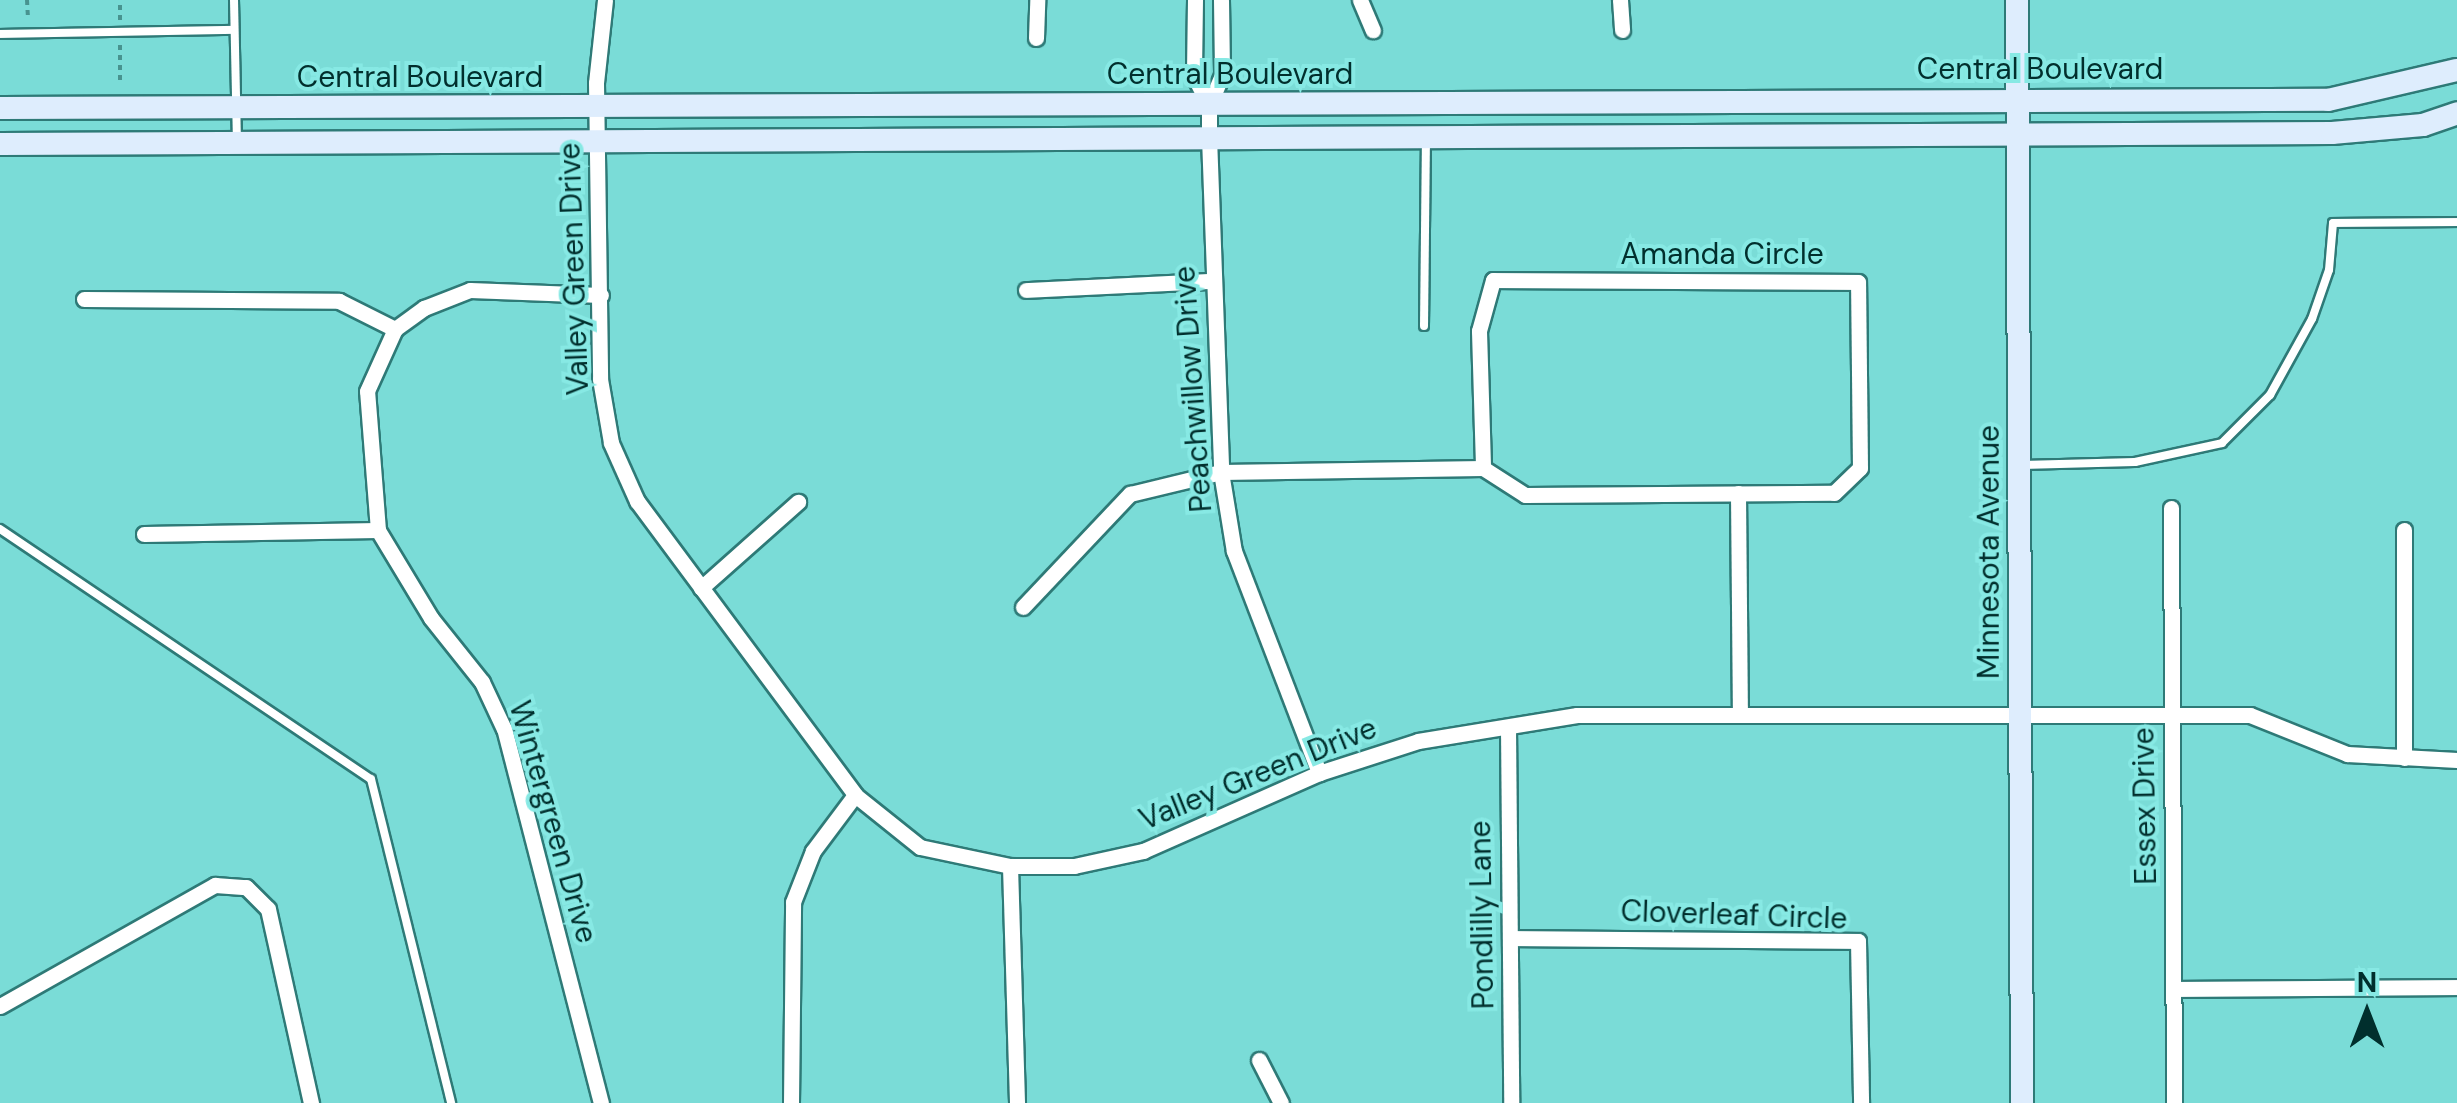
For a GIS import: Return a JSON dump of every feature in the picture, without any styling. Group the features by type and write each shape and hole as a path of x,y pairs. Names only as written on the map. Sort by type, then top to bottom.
{"street":[{"name":"Valley Green Drive","path":"605,0 597,108 600,379 611,443 637,501 856,796 920,846 1010,866 1074,866 1143,851 1320,773 1418,741 1577,715 1740,710 2020,718 2170,712 2250,715 2347,754 2457,760"},
{"path":"1036,0 1036,38"},
{"name":"Peachwillow Drive","path":"1195,0 1194,76 1209,105"},
{"name":"Peachwillow Drive","path":"1221,0 1222,74 1209,105 1221,472 1234,551 1320,773"},
{"path":"1360,0 1373,30"},
{"path":"1620,0 1622,30"},
{"name":"Minnesota Avenue","path":"2017,0 2022,1103"},
{"name":"Central Boulevard","path":"0,108 2018,98 2328,100 2457,70"},
{"name":"Central Boulevard","path":"0,144 237,139 597,142 2018,130 2332,133 2426,124 2457,114"},
{"path":"1026,290 1212,280"},
{"name":"Amanda Circle","path":"1493,280 1858,282 1860,468 1834,493 1525,496 1482,468 1479,331 1493,280"},
{"path":"84,299 339,301 395,329 424,308 470,290 601,295"},
{"name":"Wintergreen Drive","path":"395,329 367,391 378,530 431,618 482,682 504,729 601,1103"},
{"path":"1023,608 1130,494 1221,472 1482,468"},
{"path":"1738,493 1740,710"},
{"path":"701,588 798,502"},
{"name":"Essex Drive","path":"2171,508 2170,712 2177,989 2174,1103"},
{"path":"144,534 378,530"},
{"path":"2404,530 2404,758"},
{"name":"Pondlilly Lane","path":"1508,727 1510,1103"},
{"path":"791,1103 793,902 813,851 856,796"},
{"path":"1010,866 1016,1103"},
{"path":"0,1006 215,885 246,887 268,909 311,1103"},
{"name":"Cloverleaf Circle","path":"1511,938 1858,941 1861,1103"},
{"path":"2177,989 2457,987"},
{"path":"1259,1060 1281,1103"}],"lane":[{"path":"234,0 237,139"},
{"path":"0,34 234,30"},
{"path":"2426,124 2457,127"},
{"path":"1424,326 1426,135"},
{"path":"2018,466 2135,462 2222,443 2270,396 2312,320 2329,270 2334,223 2457,222"},
{"path":"0,529 371,779 451,1103"}],"path":[{"path":"27,0 28,21"},
{"path":"120,0 120,20"},
{"path":"120,43 120,90"}]}
